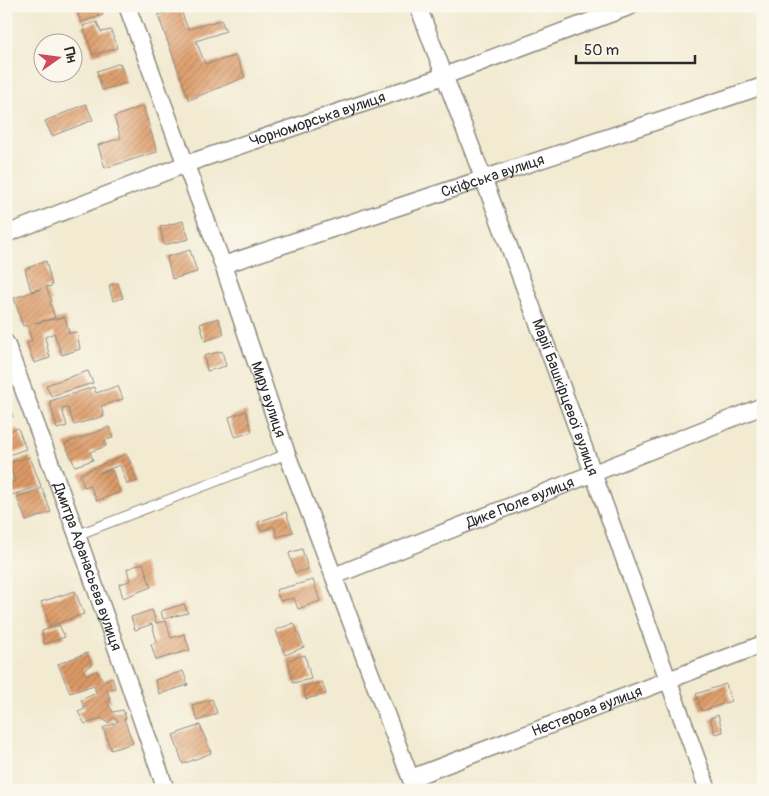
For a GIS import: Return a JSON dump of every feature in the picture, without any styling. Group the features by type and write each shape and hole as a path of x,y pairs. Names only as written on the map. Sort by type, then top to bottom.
{"street":[{"name":"Миру вулиця","path":"127,6 223,265 287,454 413,784"},
{"name":"Марії Башкірцевої вулиця","path":"418,6 555,368 708,790"},
{"name":"Чорноморська вулиця","path":"6,234 186,164 444,76 631,6"},
{"name":"Скіфська вулиця","path":"223,265 763,86"},
{"name":"Дмитра Афанасьєва вулиця","path":"6,344 77,535 166,790"},
{"name":"Дике Поле вулиця","path":"334,576 763,406"},
{"name":"Нестерова вулиця","path":"413,784 668,680 763,644"}],"lane":[{"path":"77,535 287,454"}],"building":[{"path":"75,6 100,6 103,15 81,22"},
{"path":"180,8 188,29 221,20 226,31 196,41 205,64 236,56 245,77 189,100 158,15"},
{"path":"97,22 101,32 111,30 117,48 93,55 83,26"},
{"path":"120,63 127,83 102,90 97,71"},
{"path":"86,104 93,120 52,136 45,121"},
{"path":"143,106 157,152 105,168 98,145 121,138 114,117"},
{"path":"183,221 189,239 164,245 160,227"},
{"path":"190,250 197,272 172,279 167,257"},
{"path":"46,261 52,286 46,287 52,301 50,302 55,318 35,323 65,317 69,333 77,332 80,349 62,355 54,333 45,337 50,358 34,363 27,343 32,341 27,325 23,326 14,298 41,289 31,291 25,269"},
{"path":"118,283 123,298 113,301 109,285"},
{"path":"218,318 224,334 205,341 200,324"},
{"path":"222,351 226,366 207,371 204,356"},
{"path":"88,371 93,383 51,396 46,385"},
{"path":"118,386 123,399 101,406 104,416 74,425 68,408 62,409 67,426 57,429 50,401 94,387 96,393"},
{"path":"6,395 13,417 6,419"},
{"path":"246,411 252,432 235,437 229,417"},
{"path":"109,427 113,438 105,440 106,446 90,452 93,460 75,466 65,444"},
{"path":"18,428 26,449 6,456 6,432"},
{"path":"126,454 137,481 127,484 120,465 99,473 112,470 120,492 97,501 90,485 84,487 80,474"},
{"path":"30,457 41,486 8,496 6,484 15,481 9,463"},
{"path":"42,488 51,512 26,521 17,497"},
{"path":"286,512 293,532 277,537 274,526 261,531 258,522"},
{"path":"302,549 308,569 295,573 289,553"},
{"path":"143,563 151,587 123,598 119,584 130,581 127,569"},
{"path":"313,580 320,601 298,609 294,598 280,601 276,590"},
{"path":"75,591 84,614 50,626 41,602"},
{"path":"184,604 188,613 163,619 161,611"},
{"path":"152,610 156,623 166,621 171,638 184,634 190,650 156,660 151,644 157,642 152,624 135,630 131,617"},
{"path":"294,623 304,647 285,655 276,630"},
{"path":"59,625 65,637 44,644 42,631"},
{"path":"87,653 92,665 83,670 86,675 97,671 103,681 112,677 115,688 107,690 111,701 107,702 113,712 123,710 126,718 124,719 133,743 111,750 103,728 119,721 113,718 108,723 102,718 85,724 78,712 85,709 81,700 96,693 94,685 70,693 58,664"},
{"path":"305,655 311,679 293,683 288,660"},
{"path":"183,671 188,685 159,694 155,680"},
{"path":"322,682 326,694 306,699 303,686"},
{"path":"726,684 731,701 702,711 696,694"},
{"path":"212,699 217,713 198,721 192,705"},
{"path":"718,715 723,732 715,734 710,718"},
{"path":"200,725 211,753 183,764 173,735"}]}
